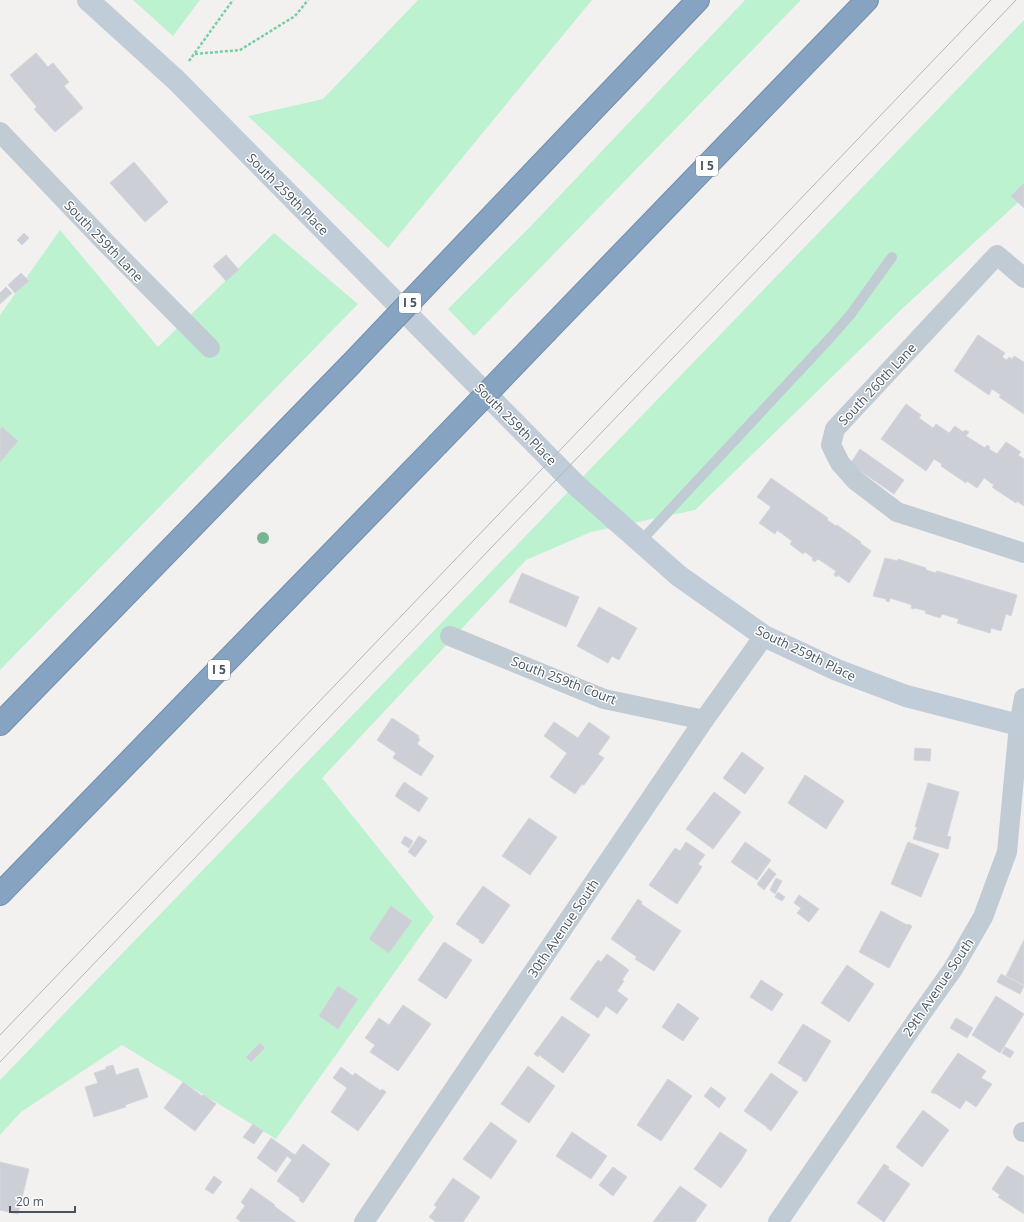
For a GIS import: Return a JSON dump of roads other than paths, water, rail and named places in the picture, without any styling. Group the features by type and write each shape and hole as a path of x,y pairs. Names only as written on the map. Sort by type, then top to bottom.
{"highway":[{"name":"I 5","path":"0,724 350,365 698,0"},
{"name":"I 5","path":"0,894 867,0"}],"main road":[{"name":"South 259th Place","path":"88,0 176,80 577,486 679,576 764,636 837,670 906,696 1022,726"}],"street":[{"name":"South 259th Lane","path":"2,142 99,236 210,348"},
{"name":"South 260th Lane","path":"1024,278 997,255 835,429 831,445 840,463 855,480 896,512 1024,553"},
{"name":"South 259th Court","path":"450,636 604,698 704,720"},
{"name":"30th Avenue South","path":"364,1222 704,720 764,636"},
{"name":"29th Avenue South","path":"778,1222 916,1020 953,970 983,917 1007,852 1024,698"}],"lane":[{"path":"640,542 830,338 851,314 892,257"}],"tram line":[{"path":"0,1035 991,0"},
{"path":"0,1062 1016,0"}]}
